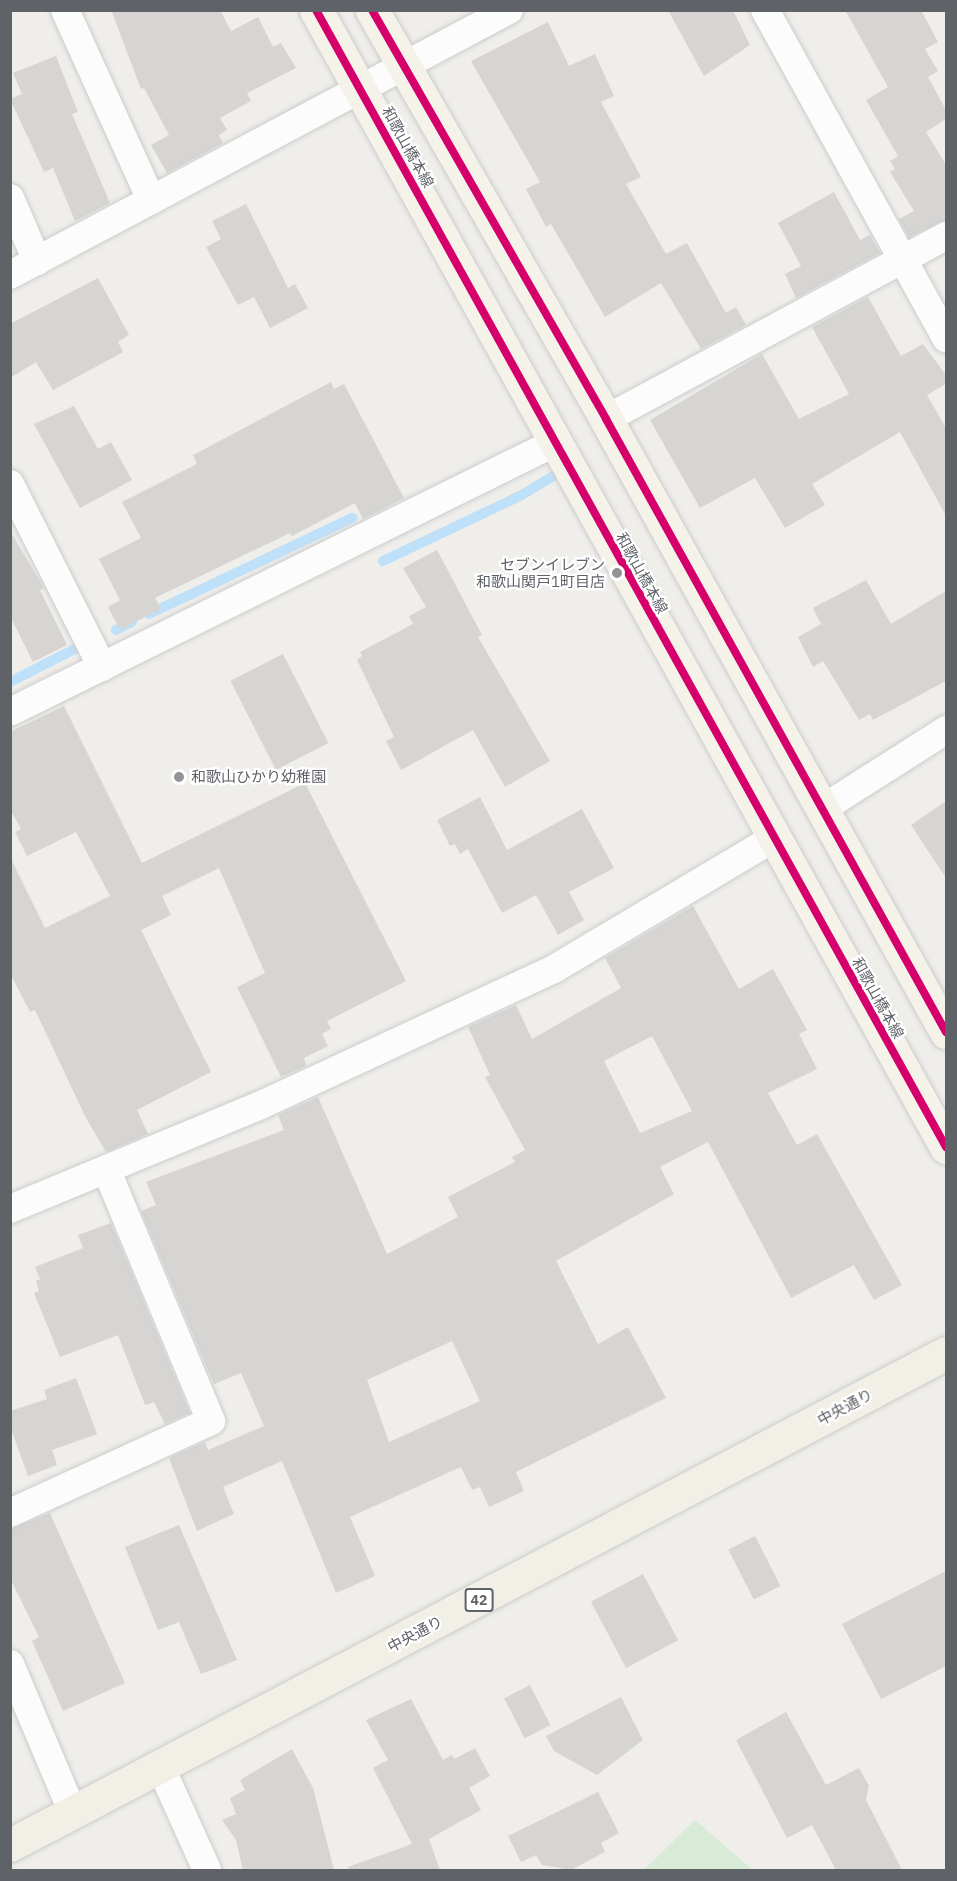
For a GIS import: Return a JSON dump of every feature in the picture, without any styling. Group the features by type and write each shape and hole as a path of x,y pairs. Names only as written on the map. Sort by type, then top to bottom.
{"highway":[{"name":"中央通り","path":"10,1845 161,1768 946,1353"}],"main road":[{"name":"和歌山橋本線","path":"316,10 946,1148"},
{"path":"372,10 606,418 946,1032"}],"street":[{"path":"65,10 151,200"},
{"path":"10,275 404,68 509,10"},
{"path":"765,10 946,338"},
{"path":"10,198 37,261"},
{"path":"606,418 946,236"},
{"path":"10,712 554,443"},
{"path":"10,484 102,667"},
{"path":"822,809 946,730"},
{"path":"10,1209 107,1171 261,1105 554,969 774,838"},
{"path":"10,1513 211,1420 107,1171"},
{"path":"10,1664 73,1813"},
{"path":"161,1768 207,1870"}],"green space":[{"path":"695,1820 753,1870 644,1870"}],"building":[{"path":"111,10 220,10 231,31 258,17 273,47 281,43 296,68 247,93 251,101 220,118 227,130 219,135 223,143 167,173 151,145 169,135 144,88 141,89"},
{"path":"668,10 733,10 750,45 704,76"},
{"path":"845,10 921,10 938,42 925,49 938,71 928,77 946,110 946,119 926,132 946,165 946,220 909,237 899,219 914,211 890,172 895,169 890,161 898,156 866,100 888,87"},
{"path":"548,22 569,66 595,54 614,96 601,102 641,177 626,184 666,254 687,243 726,313 736,307 746,325 701,349 661,283 605,317 551,224 546,227 526,189 540,182 471,61"},
{"path":"56,56 78,112 72,114 110,203 75,221 53,168 44,172 10,99 22,94 13,73"},
{"path":"834,192 860,240 870,235 880,253 796,298 785,274 801,266 778,223"},
{"path":"246,204 288,288 295,284 308,308 270,328 254,297 238,305 206,247 221,239 212,221"},
{"path":"98,278 129,335 118,342 123,352 53,390 36,362 10,378 10,324"},
{"path":"868,297 901,356 923,344 946,375 946,384 927,395 946,428 946,516 900,432 812,484 825,505 785,528 755,478 700,508 650,420 762,354 799,419 849,394 812,327"},
{"path":"331,382 334,389 344,384 404,498 363,519 355,503 292,536 290,533 155,598 161,609 120,630 108,607 120,600 99,559 141,538 122,502 197,464 193,455"},
{"path":"74,406 98,449 111,442 132,480 80,508 34,424"},
{"path":"10,531 44,588 40,590 67,645 33,662 10,616"},
{"path":"437,550 482,635 478,637 550,761 505,787 473,730 401,770 386,741 394,737 357,660 362,656 360,652 413,624 409,616 426,607 403,568"},
{"path":"866,580 891,624 946,591 946,681 873,720 870,714 859,720 823,661 813,667 798,637 821,624 813,608"},
{"path":"283,654 328,743 276,770 230,681"},
{"path":"64,706 142,863 305,783 406,981 327,1021 331,1029 322,1034 328,1046 304,1058 306,1066 281,1077 237,987 265,973 219,868 162,896 171,915 141,930 211,1072 137,1110 148,1134 106,1152 86,1118 35,1010 30,1012 10,973 10,857 45,928 110,896 76,832 27,856 15,832 21,829 10,809 10,732"},
{"path":"480,797 507,850 582,809 614,868 569,892 584,920 558,935 536,895 502,913 468,849 460,854 455,844 450,846 437,820"},
{"path":"946,801 946,878 911,825"},
{"path":"693,906 739,989 773,969 807,1030 799,1034 817,1069 768,1093 797,1145 817,1134 902,1285 874,1300 854,1265 791,1298 708,1142 660,1167 674,1194 556,1261 598,1344 628,1327 666,1398 516,1472 524,1491 489,1507 480,1487 472,1490 461,1467 350,1517 375,1576 336,1593 282,1461 223,1487 234,1514 197,1531 169,1458 205,1442 208,1450 264,1426 241,1373 214,1384 141,1211 156,1205 146,1182 284,1130 278,1115 318,1097 387,1254 458,1217 448,1197 515,1162 512,1157 525,1150 485,1077 490,1075 468,1027 516,1005 532,1039 621,988 605,958","holes":["652,1036 692,1111 640,1133 604,1061","452,1341 480,1401 389,1442 367,1380"]},
{"path":"111,1223 190,1413 165,1424 154,1402 145,1405 118,1335 60,1357 34,1293 39,1291 36,1281 40,1279 35,1267 83,1248 78,1235"},
{"path":"76,1378 97,1434 52,1450 57,1465 28,1476 10,1426 10,1411 47,1399 44,1390"},
{"path":"50,1513 125,1683 63,1711 32,1641 39,1637 10,1578 10,1529"},
{"path":"179,1525 237,1660 201,1674 179,1622 158,1630 125,1547"},
{"path":"755,1536 780,1586 754,1600 728,1550"},
{"path":"946,1571 946,1666 881,1699 842,1624"},
{"path":"643,1574 678,1640 626,1668 591,1602"},
{"path":"530,1685 550,1725 525,1738 504,1698"},
{"path":"621,1697 643,1740 597,1775 554,1751 546,1736"},
{"path":"411,1699 443,1760 452,1755 454,1759 475,1748 490,1776 469,1788 481,1810 429,1839 440,1870 349,1870 348,1867 412,1844 373,1768 388,1760 366,1720"},
{"path":"786,1712 826,1785 859,1768 869,1786 866,1800 902,1870 836,1870 812,1825 787,1838 736,1740"},
{"path":"292,1749 313,1788 334,1870 243,1870 236,1840 222,1820 236,1814 230,1798 245,1790 240,1780"},
{"path":"598,1792 619,1833 601,1843 605,1852 571,1870 542,1865 536,1855 521,1862 508,1836"}],"waterway":[{"path":"383,561 520,496 565,469"},
{"path":"149,614 352,518"},
{"path":"116,630 132,622"},
{"path":"10,682 73,650"}],"cycle path":[{"path":"316,10 946,1147"},
{"path":"372,10 606,419 946,1032"}],"place":[{"name":"セブンイレブン 和歌山関戸1町目店","path":"617,573"},
{"name":"和歌山ひかり幼稚園","path":"179,777"}]}
